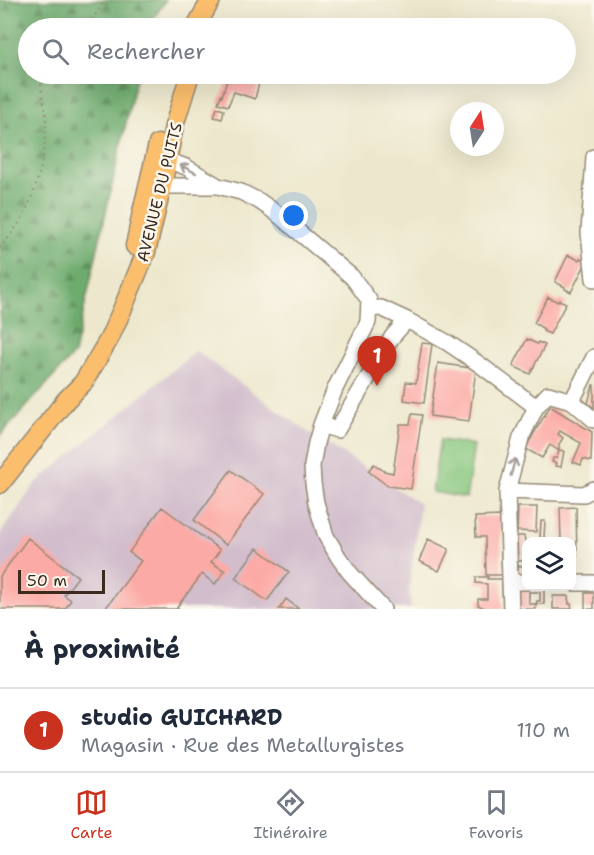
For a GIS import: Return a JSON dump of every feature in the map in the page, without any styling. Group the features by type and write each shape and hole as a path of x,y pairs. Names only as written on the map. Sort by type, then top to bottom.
{"main road":[{"path":"201,18 211,0"},
{"path":"214,18 223,0"},
{"name":"AVENUE DU PUITS","path":"0,484 66,400 117,302 155,185 161,158 165,117 175,84"},
{"name":"AVENUE DU PUITS","path":"161,158 187,84"}],"street":[{"path":"594,157 589,233 594,279"},
{"path":"161,158 186,168 218,186"},
{"path":"155,185 218,186 241,192 259,201 352,277 369,300 368,322 335,389 321,425 312,466 316,503 326,536 350,573 383,609"},
{"path":"369,309 381,308 448,343 536,407"},
{"path":"321,425 337,430 392,337 407,320"},
{"path":"572,401 594,357"},
{"path":"511,609 507,491 521,438 536,407 548,394 572,401 594,420"},
{"path":"507,491 584,494 594,489"},
{"path":"510,582 522,582"},
{"path":"576,583 594,583"}],"path":[{"path":"93,18 106,0"},
{"path":"0,248 21,220 35,189 44,152 46,117 40,84"}],"shaded area":[{"path":"196,351 306,431 420,504 409,589 411,609 0,609 0,534 36,483"}],"green space":[{"path":"0,0 166,0 154,18 18,18 18,84 135,84 74,354 0,436"},
{"path":"440,440 474,445 466,498 432,492"}],"building":[{"path":"226,84 259,84 255,99 234,92 228,106 218,103"},
{"path":"217,108 224,110 222,119 214,117"},
{"path":"568,255 587,261 571,292 555,282"},
{"path":"548,297 566,303 550,334 534,323"},
{"path":"527,339 545,345 530,374 513,366"},
{"path":"422,343 432,344 424,403 404,400 406,382 416,383"},
{"path":"438,363 476,369 469,421 430,416"},
{"path":"594,385 594,408 588,403"},
{"path":"550,406 592,432 591,461 583,459 581,465 573,462 581,443 560,431 558,434 563,438 559,444 559,450 564,451 561,467 555,466 556,463 552,462 553,458 557,458 559,451 550,445 542,458 526,449"},
{"path":"412,414 422,415 411,489 388,486 368,471 374,464 384,471 393,473 400,424 410,424"},
{"path":"231,470 264,494 226,545 194,520"},
{"path":"162,507 220,550 211,562 225,571 215,584 202,574 177,607 179,609 105,609 141,561 129,552"},
{"path":"518,507 537,507 536,532 517,531"},
{"path":"576,507 577,557 576,537 561,537 560,508"},
{"path":"500,516 502,575 486,575 485,537 476,537 475,517"},
{"path":"541,521 545,521 544,537 540,537"},
{"path":"517,536 524,536 522,537 522,561 518,561"},
{"path":"28,538 78,577 64,595 71,600 65,609 0,609 0,576"},
{"path":"428,539 449,549 439,571 419,561"},
{"path":"257,548 289,572 267,601 235,578"},
{"path":"518,566 522,566 522,577 518,577"},
{"path":"476,577 502,579 503,609 486,609 478,605 478,599 487,599 487,584 476,583"},
{"path":"518,585 522,585 522,591 544,591 544,604 536,604 536,609 517,609","holes":["529,592 540,592 540,601 536,604 529,604"]},
{"path":"585,593 594,593 594,609 585,609"},
{"path":"553,596 568,596 572,609 553,609"},
{"path":"286,599 299,609 279,609"}],"place":[{"name":"studio GUICHARD","path":"377,386"}]}
